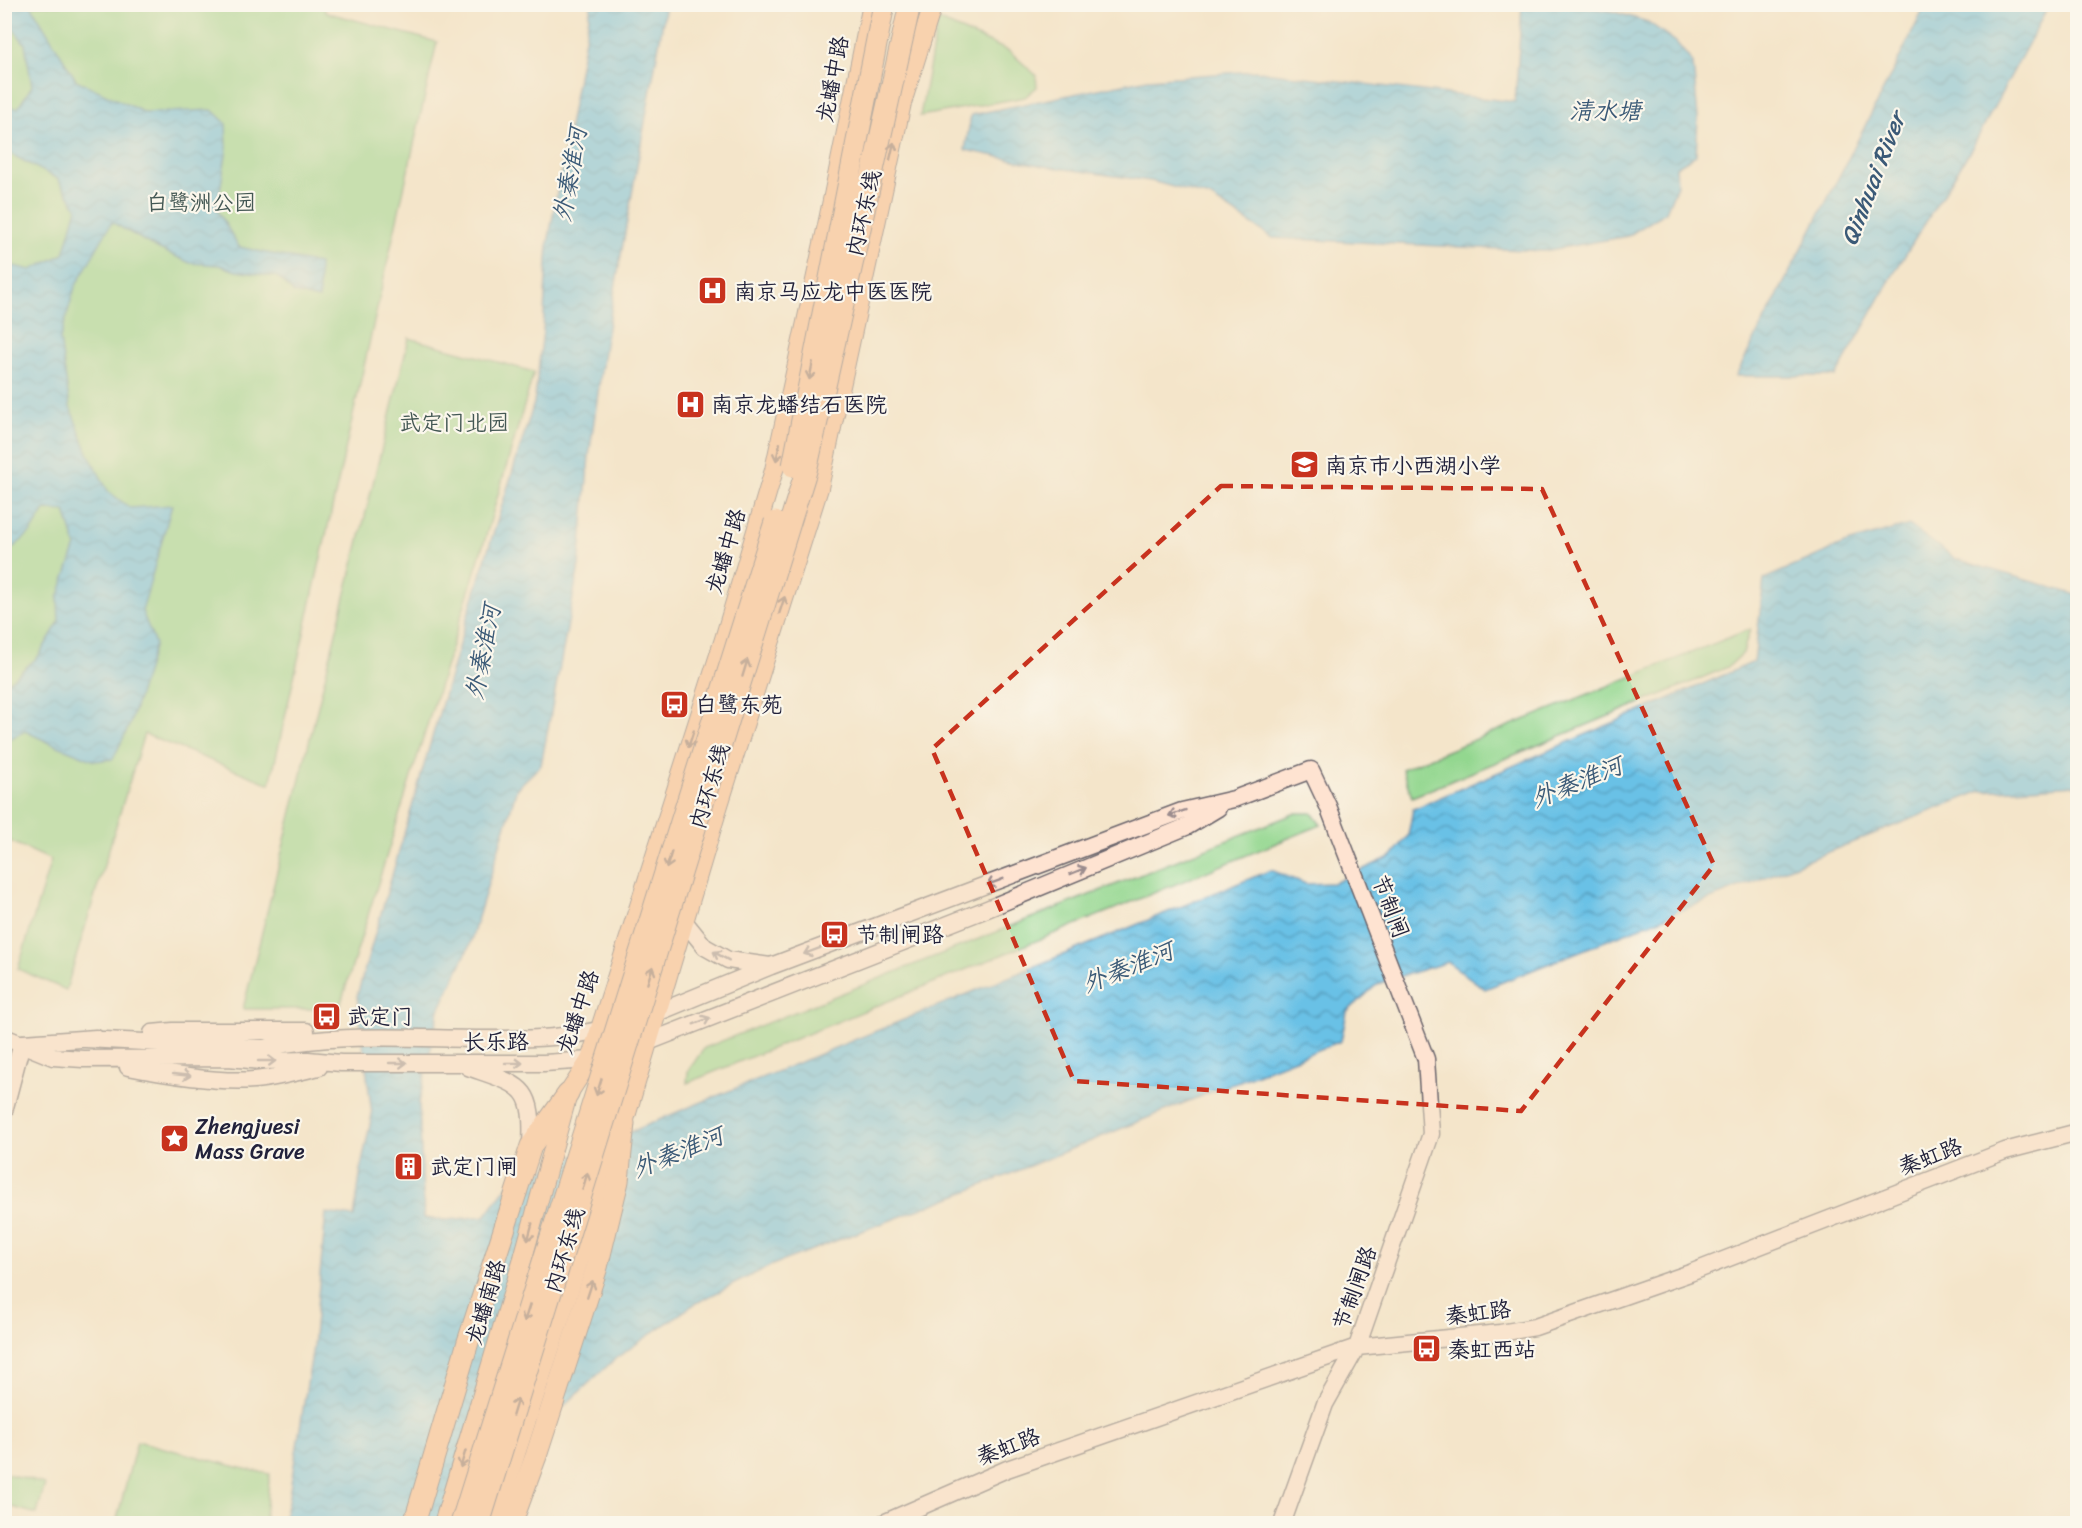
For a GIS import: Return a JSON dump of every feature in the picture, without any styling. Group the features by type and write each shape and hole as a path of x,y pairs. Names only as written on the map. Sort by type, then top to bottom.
{"highway":[{"name":"内环东线","path":"461,1524 793,464 884,4"},
{"name":"内环东线","path":"479,1524 806,471 910,4"},
{"path":"414,1524 468,1342 531,1146 568,1094"},
{"path":"511,1524 536,1456 597,1267 618,1181 624,1123"}],"main road":[{"name":"龙蟠中路","path":"568,1094 590,1060 724,639 774,470 872,4"},
{"path":"493,1524 624,1123 655,1015 819,488 902,103 933,4"},
{"name":"节制闸","path":"1234,799 1311,770 1348,856 1426,1059"},
{"path":"598,1031 655,1015 771,966 1182,811 1234,799"},
{"path":"648,1043 987,909 1188,826 1234,799"},
{"path":"684,921 705,947 728,960 771,966"},
{"name":"长乐路","path":"22,1044 85,1039 263,1048 291,1042 342,1037 542,1039 598,1031"},
{"name":"长乐路","path":"4,1036 53,1057 83,1059 228,1058 261,1061 308,1059 341,1063 544,1063 590,1060 648,1043"},
{"path":"4,1111 22,1044"},
{"name":"节制闸路","path":"1282,1524 1325,1404 1357,1347 1431,1134 1426,1059"},
{"path":"456,1063 517,1085 528,1098 532,1119 531,1146"},
{"name":"龙蟠南路","path":"443,1524 523,1258 568,1094"},
{"name":"秦虹路","path":"880,1524 1007,1469 1357,1347 1500,1333 1535,1327 1690,1273 2006,1151 2078,1132"}],"highlighted area":[{"path":"1221,486 1542,489 1714,865 1521,1111 1074,1081 932,749"}],"green space":[{"name":"白鹭洲公园","path":"5,5 324,5 325,12 437,42 270,784 144,734 66,990 18,969 51,860 5,839"},
{"path":"938,20 1009,51 1036,75 1037,87 1025,97 920,116"},
{"name":"武定门北园","path":"409,338 534,372 486,536 339,1009 243,1009"},
{"path":"1750,629 1743,653 1728,667 1412,797 1402,769"},
{"path":"1296,813 1312,813 1321,825 687,1083 688,1071 704,1048"},
{"path":"137,1441 270,1474 264,1523 116,1523"},
{"path":"4,1473 45,1484 37,1514 5,1505"}],"water":[{"path":"5,4 31,5 76,80 145,113 212,110 226,123 227,148 217,210 239,247 319,264 319,299 294,293 278,277 236,271 219,265 190,263 153,246 112,222 75,287 60,339 70,407 88,453 108,491 130,508 172,505 142,611 155,644 130,724 113,759 95,761 25,731 5,741 5,685 38,657 59,622 58,598 76,546 65,511 45,510 31,532 5,555 5,264 31,270 64,254 77,208 58,179 5,151 5,107 18,108 32,86 25,44 5,17"},
{"name":"Qinhuai River","path":"1926,4 2049,5 1973,146 1894,273 1836,376 1736,376 1856,144"},
{"name":"外秦淮河","path":"591,5 666,5 605,344 589,456 579,566 541,765 517,788 469,947 439,1010 419,1103 424,1218 447,1220 485,1216 508,1185 675,1113 1271,870 1306,884 1334,883 1392,856 1408,836 1413,809 1754,662 1764,579 1844,544 1909,525 1956,559 2077,595 2077,785 1981,791 1485,989 1448,962 1385,981 1375,986 1347,1012 1341,1041 973,1189 772,1265 696,1303 616,1358 437,1523 282,1524 288,1502 313,1347 326,1213 354,1217 372,1115 357,996 465,624 534,403 543,331 548,243"},
{"name":"清水塘","path":"1522,5 1572,5 1611,11 1648,22 1676,42 1693,63 1698,117 1696,155 1676,167 1677,185 1666,212 1628,236 1544,251 1273,238 1210,197 1151,181 1044,166 965,150 971,115 1148,79 1255,71 1515,102"}],"place":[{"name":"南京马应龙中医医院","path":"713,291"},
{"name":"南京龙蟠结石医院","path":"690,404"},
{"name":"南京市小西湖小学","path":"1304,465"},
{"name":"白鹭东苑","path":"674,704"},
{"name":"节制闸路","path":"835,934"},
{"name":"武定门","path":"326,1016"},
{"name":"Zhengjuesi Mass Grave","path":"174,1139"},
{"name":"武定门闸","path":"409,1166"},
{"name":"秦虹西站","path":"1427,1349"}]}
